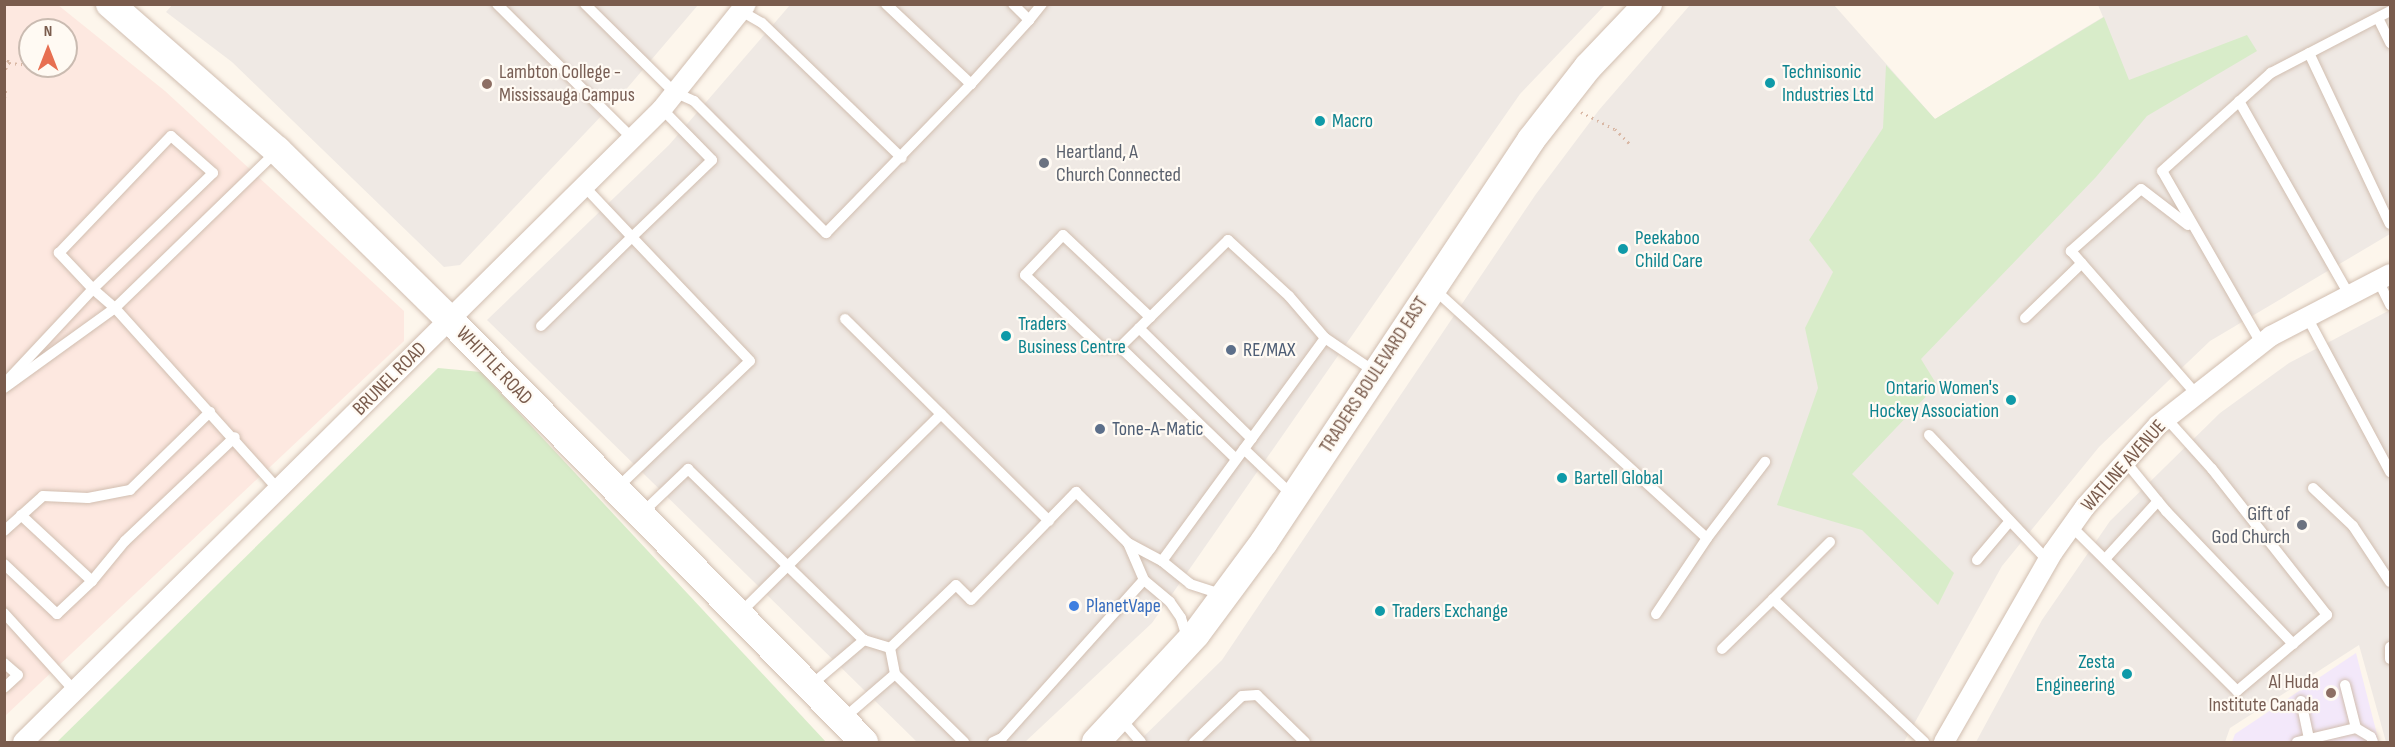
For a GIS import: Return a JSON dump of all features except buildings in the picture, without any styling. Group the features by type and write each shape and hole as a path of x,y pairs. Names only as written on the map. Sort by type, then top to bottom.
{"street":[{"name":"WHITTLE ROAD","path":"110,4 277,150 450,320 864,742"},
{"name":"TRADERS BOULEVARD EAST","path":"1096,742 1188,643 1225,596 1377,374 1431,286 1562,99 1648,4"},
{"name":"BRUNEL ROAD","path":"23,742 73,689 279,490 662,109 743,8"},
{"name":"WATLINE AVENUE","path":"1944,742 2048,561 2071,526 2125,460 2166,418 2261,343 2385,277"}],"lane":[{"path":"497,4 632,138"},
{"path":"585,4 674,92 694,101 826,233 972,84 1042,4"},
{"path":"886,4 972,84"},
{"path":"1013,4 1029,20"},
{"path":"743,8 762,23 902,158"},
{"path":"2261,343 2193,229 2162,171 2271,73 2391,11"},
{"path":"2378,18 2391,43"},
{"path":"2309,53 2391,224"},
{"path":"2239,101 2349,295"},
{"path":"541,326 712,160 662,109"},
{"path":"4,386 93,289 213,173 171,136 59,253 93,289 115,308 235,437 279,490"},
{"path":"4,386 115,308 277,150"},
{"path":"584,186 750,361 615,490"},
{"path":"2193,229 2141,189 2071,250 2196,394"},
{"path":"1150,317 1063,235 1025,275 1102,348 1120,347 1228,240 1289,296 1325,338 1377,374"},
{"path":"2025,318 2082,263"},
{"path":"2385,277 2391,305"},
{"path":"1431,286 1707,538"},
{"path":"2307,317 2391,472"},
{"path":"845,319 1049,521"},
{"path":"1139,328 1252,439"},
{"path":"1162,561 1325,338"},
{"path":"1120,347 1236,459"},
{"path":"4,531 43,496 88,498 130,490 210,412"},
{"path":"738,616 941,414"},
{"path":"2071,526 2106,558 2237,690 2328,615 2212,468 2166,418"},
{"path":"1929,435 2048,561"},
{"path":"4,564 57,614 92,581 125,541 235,437"},
{"path":"1244,448 1294,497"},
{"path":"2125,460 2158,501 2293,644"},
{"path":"1656,614 1707,538 1765,462"},
{"path":"639,515 688,468 864,640 890,648"},
{"path":"2313,488 2353,526 2391,582"},
{"path":"890,648 956,585 971,600 1076,492 1128,543 1162,561 1190,584 1225,596"},
{"path":"2106,558 2158,501"},
{"path":"21,515 92,581"},
{"path":"1977,560 2010,521"},
{"path":"1722,649 1830,542"},
{"path":"1128,543 1144,580 1170,602 1181,618 1188,643"},
{"path":"993,742 1002,738 1144,580"},
{"path":"1773,599 1924,742"},
{"path":"4,613 73,689"},
{"path":"808,687 864,640"},
{"path":"2391,647 2391,659"},
{"path":"890,648 895,674 964,742"},
{"path":"4,663 18,675 4,688"},
{"path":"841,720 895,674"},
{"path":"2345,685 2356,728"},
{"path":"1194,742 1242,696 1257,694 1305,742"},
{"path":"2301,701 2309,740"},
{"path":"1120,718 1141,742"},
{"path":"2297,742 2356,728 2372,737 2373,742"}],"path":[{"path":"4,55 9,63"},
{"path":"9,63 18,63"},
{"path":"4,72 9,63"},
{"path":"4,85 7,97"},
{"path":"1562,99 1598,123 1615,129 1631,145"}],"shaded area":[{"path":"173,4 698,5 623,93 460,265 444,267 232,62 166,12"},
{"path":"5,5 58,5 74,18 18,18 18,78 78,78 78,21 165,91 404,311 404,341 5,716"},
{"path":"790,5 1605,5 1520,94 1152,623 1025,742 917,742 487,320 669,145"},
{"path":"1690,5 1834,5 1935,119 2103,17 2098,5 2390,5 2390,234 2210,341 2099,447 2002,566 1904,742 1138,742 1222,660 1536,194 1599,110"},
{"path":"2390,310 2390,742 2386,742 2359,645 2230,728 2225,742 1976,742 2042,620 2110,521 2220,413 2289,363"},
{"name":"Al Huda Institute Canada","path":"2356,653 2379,742 2232,742 2235,734"}],"green space":[{"path":"2104,17 2129,80 2247,35 2257,51 2147,116 2096,177 1921,359 1937,385 1852,474 1954,573 1938,605 1862,530 1777,505 1818,388 1805,328 1833,272 1809,240 1883,128 1886,65 1935,119"},
{"path":"438,368 481,372 826,742 57,742"}],"place":[{"name":"Technisonic Industries Ltd","path":"1770,83"},
{"name":"Lambton College - Mississauga Campus","path":"487,84"},
{"name":"Macro","path":"1320,121"},
{"name":"Heartland, A Church Connected","path":"1044,163"},
{"name":"Peekaboo Child Care","path":"1623,249"},
{"name":"Traders Business Centre","path":"1006,336"},
{"name":"RE/MAX","path":"1231,350"},
{"name":"Ontario Women's Hockey Association","path":"2011,400"},
{"name":"Tone-A-Matic","path":"1100,429"},
{"name":"Bartell Global","path":"1562,478"},
{"name":"Gift of God Church","path":"2302,525"},
{"name":"PlanetVape","path":"1074,606"},
{"name":"Traders Exchange","path":"1380,611"},
{"name":"Zesta Engineering","path":"2127,674"},
{"name":"Al Huda Institute Canada","path":"2331,693"}]}
